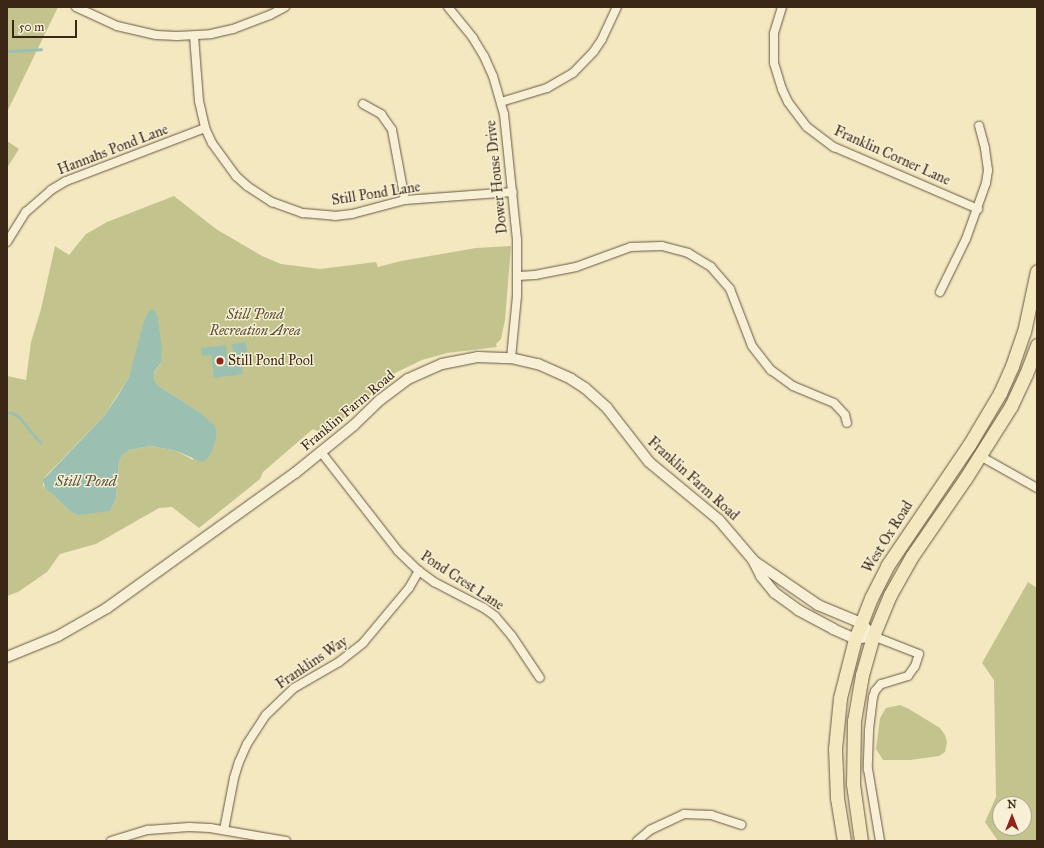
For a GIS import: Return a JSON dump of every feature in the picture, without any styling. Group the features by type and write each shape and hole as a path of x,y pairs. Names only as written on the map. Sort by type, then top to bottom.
{"main road":[{"name":"West Ox Road","path":"844,841 838,798 835,749 840,698 855,639 879,580 896,550 969,445 1000,393 1024,332 1036,278"},
{"path":"861,841 853,784 854,721 862,675 873,636 890,595 908,563 980,456 1011,406 1026,374 1037,345"}],"street":[{"path":"76,7 98,19 136,31 156,35 194,36 233,29 273,10 285,7"},
{"name":"Dower House Drive","path":"448,7 469,32 484,56 502,102 507,134 517,240 518,276 511,358"},
{"path":"502,102 546,88 573,73 594,51 602,39 617,7"},
{"name":"Franklin Corner Lane","path":"782,7 774,34 774,63 782,89 788,102 807,127 834,147 978,209"},
{"name":"Still Pond Lane","path":"194,36 199,101 206,128 212,143 236,176 260,195 287,208 308,214 335,216 352,214 405,200 513,192"},
{"path":"363,104 381,114 392,130 405,200"},
{"path":"940,292 966,239 978,209 986,183 988,170 985,148 979,126"},
{"name":"Hannahs Pond Lane","path":"7,242 26,212 51,190 66,181 206,128"},
{"path":"518,276 535,275 576,267 631,247 662,246 688,253 711,267 730,289 736,301 752,346 770,370 793,386 834,403 845,415 847,423"},
{"name":"Franklin Farm Road","path":"7,657 58,636 107,608 321,452 395,388 424,371 459,360 478,358 511,358 538,364 571,379 593,395 607,408 649,462 719,520 753,560 761,576 774,593 817,622 855,639"},
{"name":"Pond Crest Lane","path":"321,452 398,551 419,571 434,582 484,608 495,616 504,626 540,678"},
{"path":"980,456 1037,488"},
{"name":"Franklin Farm Road","path":"753,560 818,606 861,623 873,636"},
{"name":"Franklins Way","path":"224,830 234,778 239,762 247,744 266,715 294,688 339,662 363,643 409,588 419,571"},
{"path":"855,639 873,636 919,654 915,666 908,676 881,684 875,691 873,697 869,731 868,768 880,841"},
{"path":"637,841 650,830 684,814 711,815 741,825"},
{"path":"111,841 148,830 189,827 224,830 286,841"}],"green space":[{"path":"7,7 58,7 7,112"},
{"path":"7,141 19,149 7,168"},
{"name":"Still Pond Recreation Area","path":"174,196 216,229 262,256 281,264 320,269 376,262 378,267 401,261 476,248 511,246 505,320 501,339 496,344 497,347 447,353 422,360 395,373 333,429 321,433 313,429 263,472 260,479 199,528 172,507 159,508 96,544 60,554 47,572 18,592 7,596 7,376 26,380 31,342 41,309 55,246 69,255 86,234 107,222","holes":["136,355 161,362 154,374 154,380 157,385 201,413 193,460 177,451 151,446 129,450 122,456 119,462 116,499 110,511 70,511 45,488 43,485 45,477 104,416 129,377"]},
{"path":"1028,582 1037,588 1037,841 998,841 995,836 1032,836 1032,796 996,796 994,680 982,663"},
{"path":"900,705 940,728 945,735 947,742 945,752 939,756 910,760 883,760 876,749 880,718 886,708"},
{"path":"992,806 992,832 985,822"}],"water":[{"name":"Still Pond","path":"152,310 156,312 158,319 162,350 161,362 154,373 154,380 157,385 201,413 214,425 216,430 216,438 212,452 206,460 201,462 177,451 151,446 129,450 122,456 119,462 116,499 110,511 78,515 70,511 45,488 43,480 104,416 117,397 129,377 144,321 149,311"},
{"path":"246,342 248,356 234,358 232,344"},
{"name":"Still Pond Pool","path":"226,345 228,362 241,360 243,374 214,378 211,355 202,356 201,348"}],"waterway":[{"path":"7,51 41,49"},
{"path":"7,413 12,413 19,417 41,443"}],"place":[{"name":"Still Pond Pool","path":"220,361"}]}
